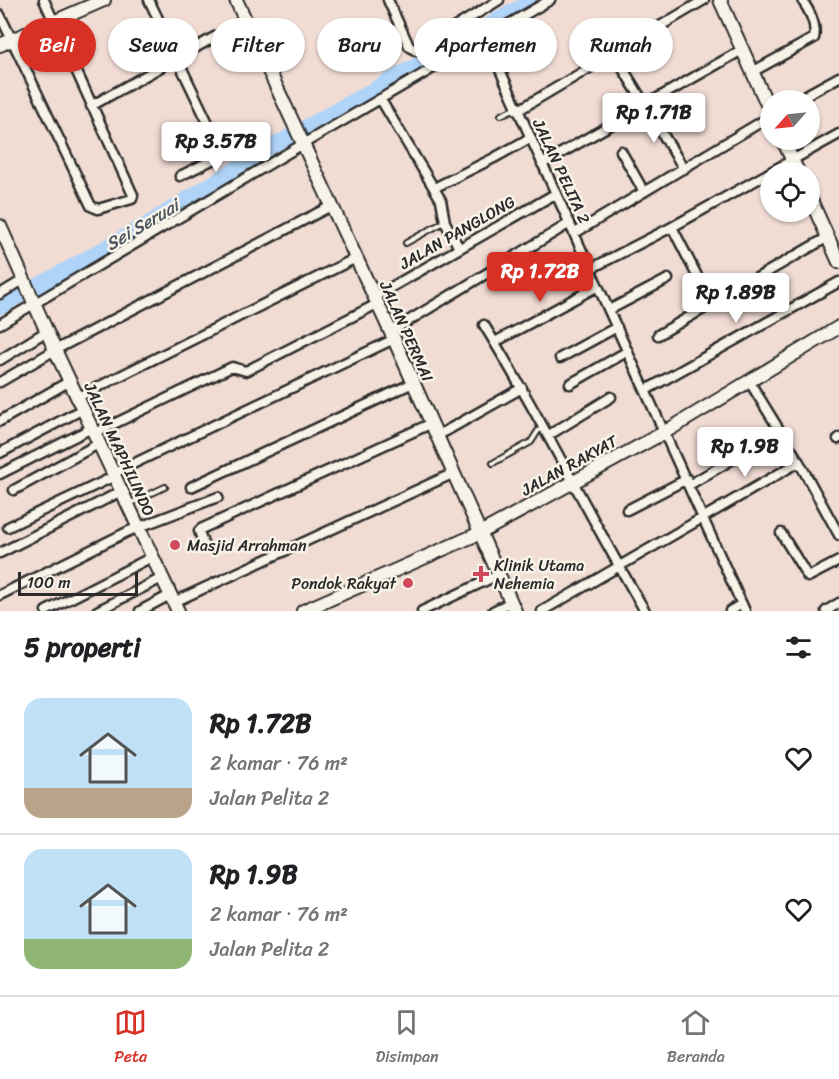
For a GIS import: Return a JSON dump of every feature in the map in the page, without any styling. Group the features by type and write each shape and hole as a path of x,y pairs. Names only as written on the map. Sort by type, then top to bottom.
{"street":[{"path":"44,0 52,18"},
{"path":"63,18 104,0"},
{"path":"149,0 158,18"},
{"name":"JALAN PERMAI","path":"236,0 244,18"},
{"path":"388,0 409,46 415,51 499,0"},
{"path":"477,0 482,10"},
{"path":"520,18 550,0"},
{"path":"673,19 704,0"},
{"path":"720,0 760,90"},
{"path":"752,72 814,38 815,32 811,18 802,0"},
{"path":"0,15 6,42 91,206 98,208 133,198 76,72"},
{"path":"542,164 742,50"},
{"path":"91,106 151,72"},
{"path":"180,176 216,158 222,152 185,72"},
{"name":"JALAN PERMAI","path":"269,72 392,336 513,607"},
{"path":"0,324 302,143 429,72"},
{"name":"JALAN PELITA 2","path":"500,72 744,607"},
{"path":"517,110 583,72"},
{"path":"625,72 684,169"},
{"path":"815,90 839,77"},
{"path":"381,100 434,188 443,206 445,222 459,248"},
{"path":"575,233 760,121"},
{"path":"590,269 672,227 839,134"},
{"path":"434,188 530,138"},
{"path":"788,150 793,162"},
{"path":"621,151 644,192"},
{"name":"JALAN PANGLONG","path":"96,435 232,367 246,371 375,301 459,248 555,194"},
{"path":"0,381 331,206"},
{"path":"820,217 833,242 839,262"},
{"path":"8,527 392,336 570,223"},
{"name":"JALAN MAPHILINDO","path":"0,226 46,332 174,603"},
{"path":"672,227 711,303"},
{"path":"658,335 711,303 833,242"},
{"path":"0,453 81,403 356,258"},
{"path":"609,310 668,279"},
{"path":"0,294 24,281"},
{"path":"646,390 839,282"},
{"path":"495,342 598,286"},
{"path":"484,325 544,426 618,566 645,611"},
{"path":"560,358 617,327"},
{"name":"JALAN RAKYAT","path":"303,611 480,532 665,432 839,327"},
{"path":"0,360 46,332"},
{"path":"570,384 628,351"},
{"path":"0,421 70,381"},
{"path":"749,381 799,462 839,535"},
{"path":"191,487 413,383"},
{"path":"437,436 522,388"},
{"path":"549,435 611,397"},
{"path":"204,546 199,531 201,529 430,424"},
{"path":"0,474 96,435"},
{"path":"14,490 96,435"},
{"path":"627,510 688,482 750,449"},
{"path":"542,611 799,462"},
{"path":"140,611 174,603 454,473"},
{"path":"0,553 122,491"},
{"path":"0,595 139,527 218,497"},
{"path":"781,533 808,577 839,561"},
{"path":"46,611 152,557"},
{"path":"422,611 498,575"},
{"path":"97,611 162,578"},
{"path":"826,611 839,603"},
{"path":"493,611 513,607"},
{"path":"730,611 744,607"}],"lane":[{"path":"501,115 517,110"},
{"path":"406,243 445,222"},
{"path":"494,463 531,442 539,429 544,426"},
{"path":"128,505 165,487"}],"waterway":[{"name":"Sei Seruai","path":"0,307 145,225 272,146 533,0"}],"place":[{"name":"Masjid Arrahman","path":"175,545"},
{"name":"Klinik Utama Nehemia","path":"481,574"},
{"name":"Pondok Rakyat","path":"408,583"}]}
